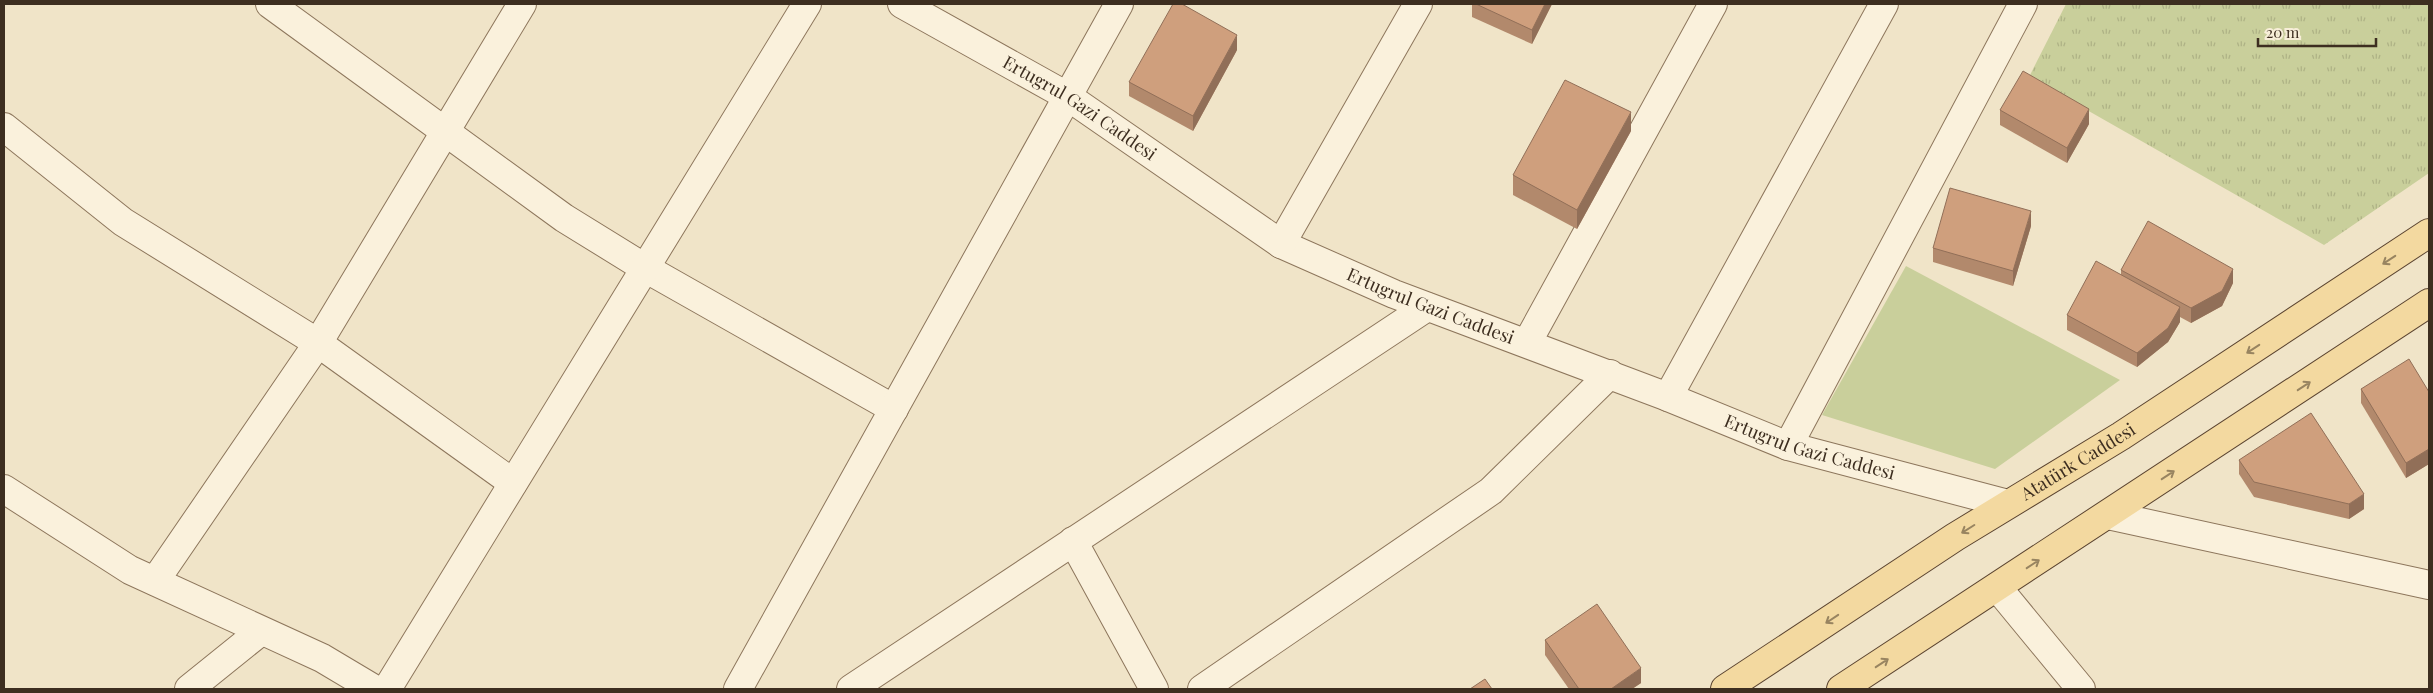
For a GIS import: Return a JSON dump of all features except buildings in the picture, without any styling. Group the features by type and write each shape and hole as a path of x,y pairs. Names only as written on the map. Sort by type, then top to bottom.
{"main road":[{"name":"Atatürk Caddesi","path":"1725,689 2008,504 2121,436 2429,233"},
{"path":"1841,689 2429,303"}],"street":[{"path":"270,4 564,218 645,268 894,409"},
{"path":"155,581 318,343 522,4"},
{"path":"387,689 806,4"},
{"name":"Ertugrul Gazi Caddesi","path":"902,4 1068,96 1281,244 1394,294 1610,374 1788,446 2008,504"},
{"path":"738,689 1119,4"},
{"path":"1281,244 1418,4"},
{"path":"1527,343 1713,4"},
{"path":"1668,397 1884,4"},
{"path":"1788,446 2023,4"},
{"path":"4,127 123,222 318,343 513,483"},
{"path":"851,689 1427,307"},
{"path":"1202,689 1491,491 1610,374"},
{"path":"4,490 130,570 322,658 374,689"},
{"path":"2108,515 2429,585"},
{"path":"1073,541 1154,689"},
{"path":"1997,588 2081,689"},
{"path":"189,689 261,630"}],"green space":[{"path":"2066,4 2429,5 2429,173 2324,245 2029,77"},
{"path":"1906,266 2120,380 1995,469 1822,415"}]}
